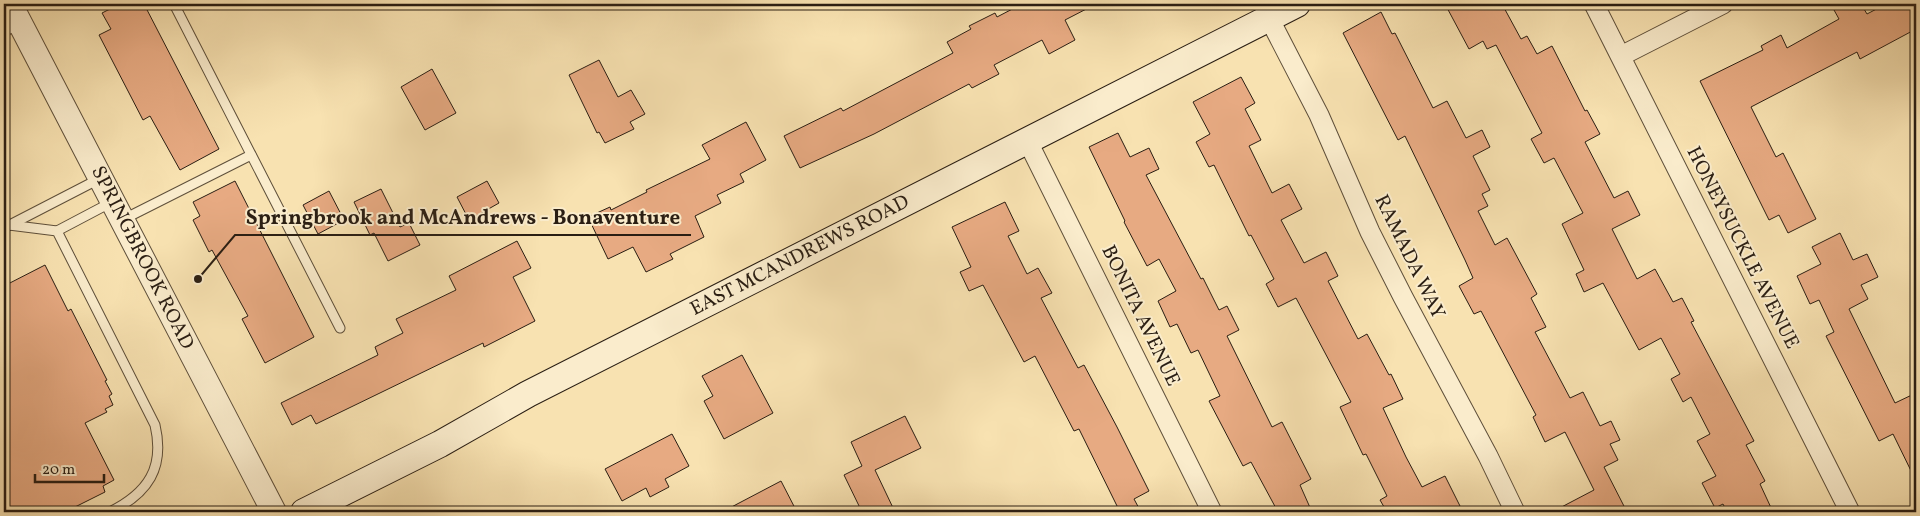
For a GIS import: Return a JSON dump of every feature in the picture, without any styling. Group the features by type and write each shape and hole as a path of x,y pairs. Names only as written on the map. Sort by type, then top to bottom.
{"main road":[{"name":"EAST MCANDREWS ROAD","path":"304,512 440,444 528,394 1297,4"}],"street":[{"name":"HONEYSUCKLE AVENUE","path":"1594,4 1850,512"},
{"path":"1621,56 1723,4"},
{"name":"SPRINGBROOK ROAD","path":"11,16 118,211 274,512"},
{"name":"RAMADA WAY","path":"1269,18 1319,115 1370,232 1488,456 1515,512"},
{"name":"BONITA AVENUE","path":"1028,140 1212,512"}],"lane":[{"path":"174,4 340,328"},
{"path":"7,227 57,231 118,211 251,154"},
{"path":"7,227 100,178"},
{"path":"57,231 151,414 158,436 157,463 146,486 131,500 110,512"}],"building":[{"path":"120,4 144,4 219,149 180,170 150,116 143,120 99,35 111,29 102,13"},
{"path":"1022,4 1096,4 1065,20 1075,40 1049,54 1042,40 994,65 999,74 972,88 969,84 874,134 800,168 784,136 841,108 843,111 953,53 947,42 971,29 969,26 995,13 997,17"},
{"path":"1445,4 1502,4 1521,39 1527,36 1537,54 1552,46 1585,111 1587,110 1600,134 1585,142 1614,198 1628,191 1640,215 1612,229 1637,279 1655,269 1673,302 1682,298 1694,321 1691,322 1754,441 1746,445 1765,481 1760,484 1773,512 1727,512 1723,504 1715,508 1702,483 1716,476 1697,441 1710,434 1691,397 1683,402 1671,379 1680,374 1661,338 1639,350 1603,283 1584,292 1576,274 1584,270 1562,224 1583,213 1554,158 1544,163 1531,139 1542,133 1496,45 1487,49 1483,41 1469,49"},
{"path":"1846,4 1861,4 1867,14 1886,4 1916,4 1916,29 1860,59 1857,52 1751,107 1776,157 1783,153 1816,219 1788,233 1779,215 1769,220 1700,81 1763,50 1761,46 1781,35 1787,48 1839,19 1834,10"},
{"path":"1381,12 1392,34 1395,33 1433,108 1447,101 1466,138 1482,130 1490,147 1473,156 1490,190 1482,194 1488,206 1478,211 1495,245 1507,238 1537,294 1531,298 1546,327 1535,332 1570,398 1583,392 1600,426 1611,421 1620,440 1610,444 1618,460 1604,467 1627,512 1552,512 1594,490 1565,432 1545,442 1533,417 1536,415 1481,311 1474,314 1459,286 1473,278 1465,260 1405,136 1398,140 1343,33"},
{"path":"599,60 618,97 631,90 645,114 630,122 634,129 605,143 599,132 597,133 569,75"},
{"path":"432,69 456,113 425,130 401,87"},
{"path":"1241,77 1255,103 1245,109 1261,140 1249,146 1272,193 1289,184 1302,209 1281,220 1304,263 1326,252 1338,276 1328,281 1358,339 1367,334 1389,375 1391,374 1403,399 1383,408 1422,487 1445,476 1460,506 1448,512 1387,512 1380,500 1387,496 1366,454 1363,455 1340,407 1351,402 1296,298 1278,307 1266,284 1274,279 1251,235 1249,236 1214,165 1209,167 1196,142 1210,134 1193,102"},
{"path":"746,122 766,160 740,174 744,182 717,195 721,203 695,216 704,237 670,254 673,259 646,272 633,247 608,259 588,217 610,207 611,210 647,192 646,190 710,159 702,145"},
{"path":"1118,133 1130,157 1149,148 1159,169 1146,175 1219,310 1227,306 1239,330 1227,336 1272,427 1282,422 1311,479 1300,485 1312,512 1278,512 1251,462 1243,466 1209,401 1220,396 1198,350 1191,353 1177,324 1170,327 1158,301 1176,291 1159,259 1147,266 1089,147"},
{"path":"235,181 314,337 265,363 242,319 248,316 212,250 209,252 193,220 200,216 193,202"},
{"path":"487,181 499,203 469,220 457,197"},
{"path":"381,189 400,227 409,223 420,245 388,261 374,233 370,235 354,202"},
{"path":"329,191 344,220 318,234 303,205"},
{"path":"1005,202 1019,231 1008,236 1027,274 1038,268 1052,293 1041,298 1078,368 1084,365 1149,491 1134,499 1141,512 1120,512 1079,429 1074,431 1035,356 1024,362 983,285 969,291 960,272 971,267 952,227"},
{"path":"1840,233 1853,260 1867,254 1878,277 1861,285 1868,299 1849,309 1895,403 1916,393 1916,481 1893,434 1879,441 1826,336 1834,332 1819,300 1810,304 1797,276 1821,264 1812,247"},
{"path":"517,241 531,268 513,277 535,321 484,347 483,343 316,424 311,415 292,425 281,403 378,355 375,347 403,333 396,319 456,290 449,276"},
{"path":"45,265 68,311 71,309 107,380 105,381 112,394 109,396 113,405 105,409 107,412 85,423 114,480 103,486 105,492 65,512 4,512 4,286"},
{"path":"742,355 773,413 724,439 704,401 713,396 702,376"},
{"path":"905,416 921,448 875,470 895,512 862,512 844,475 862,466 851,442"},
{"path":"672,434 689,466 665,479 669,487 650,497 646,488 622,501 605,469"},
{"path":"781,481 797,512 722,512"}],"place":[{"name":"Springbrook and McAndrews - Bonaventure","path":"198,279"}]}
